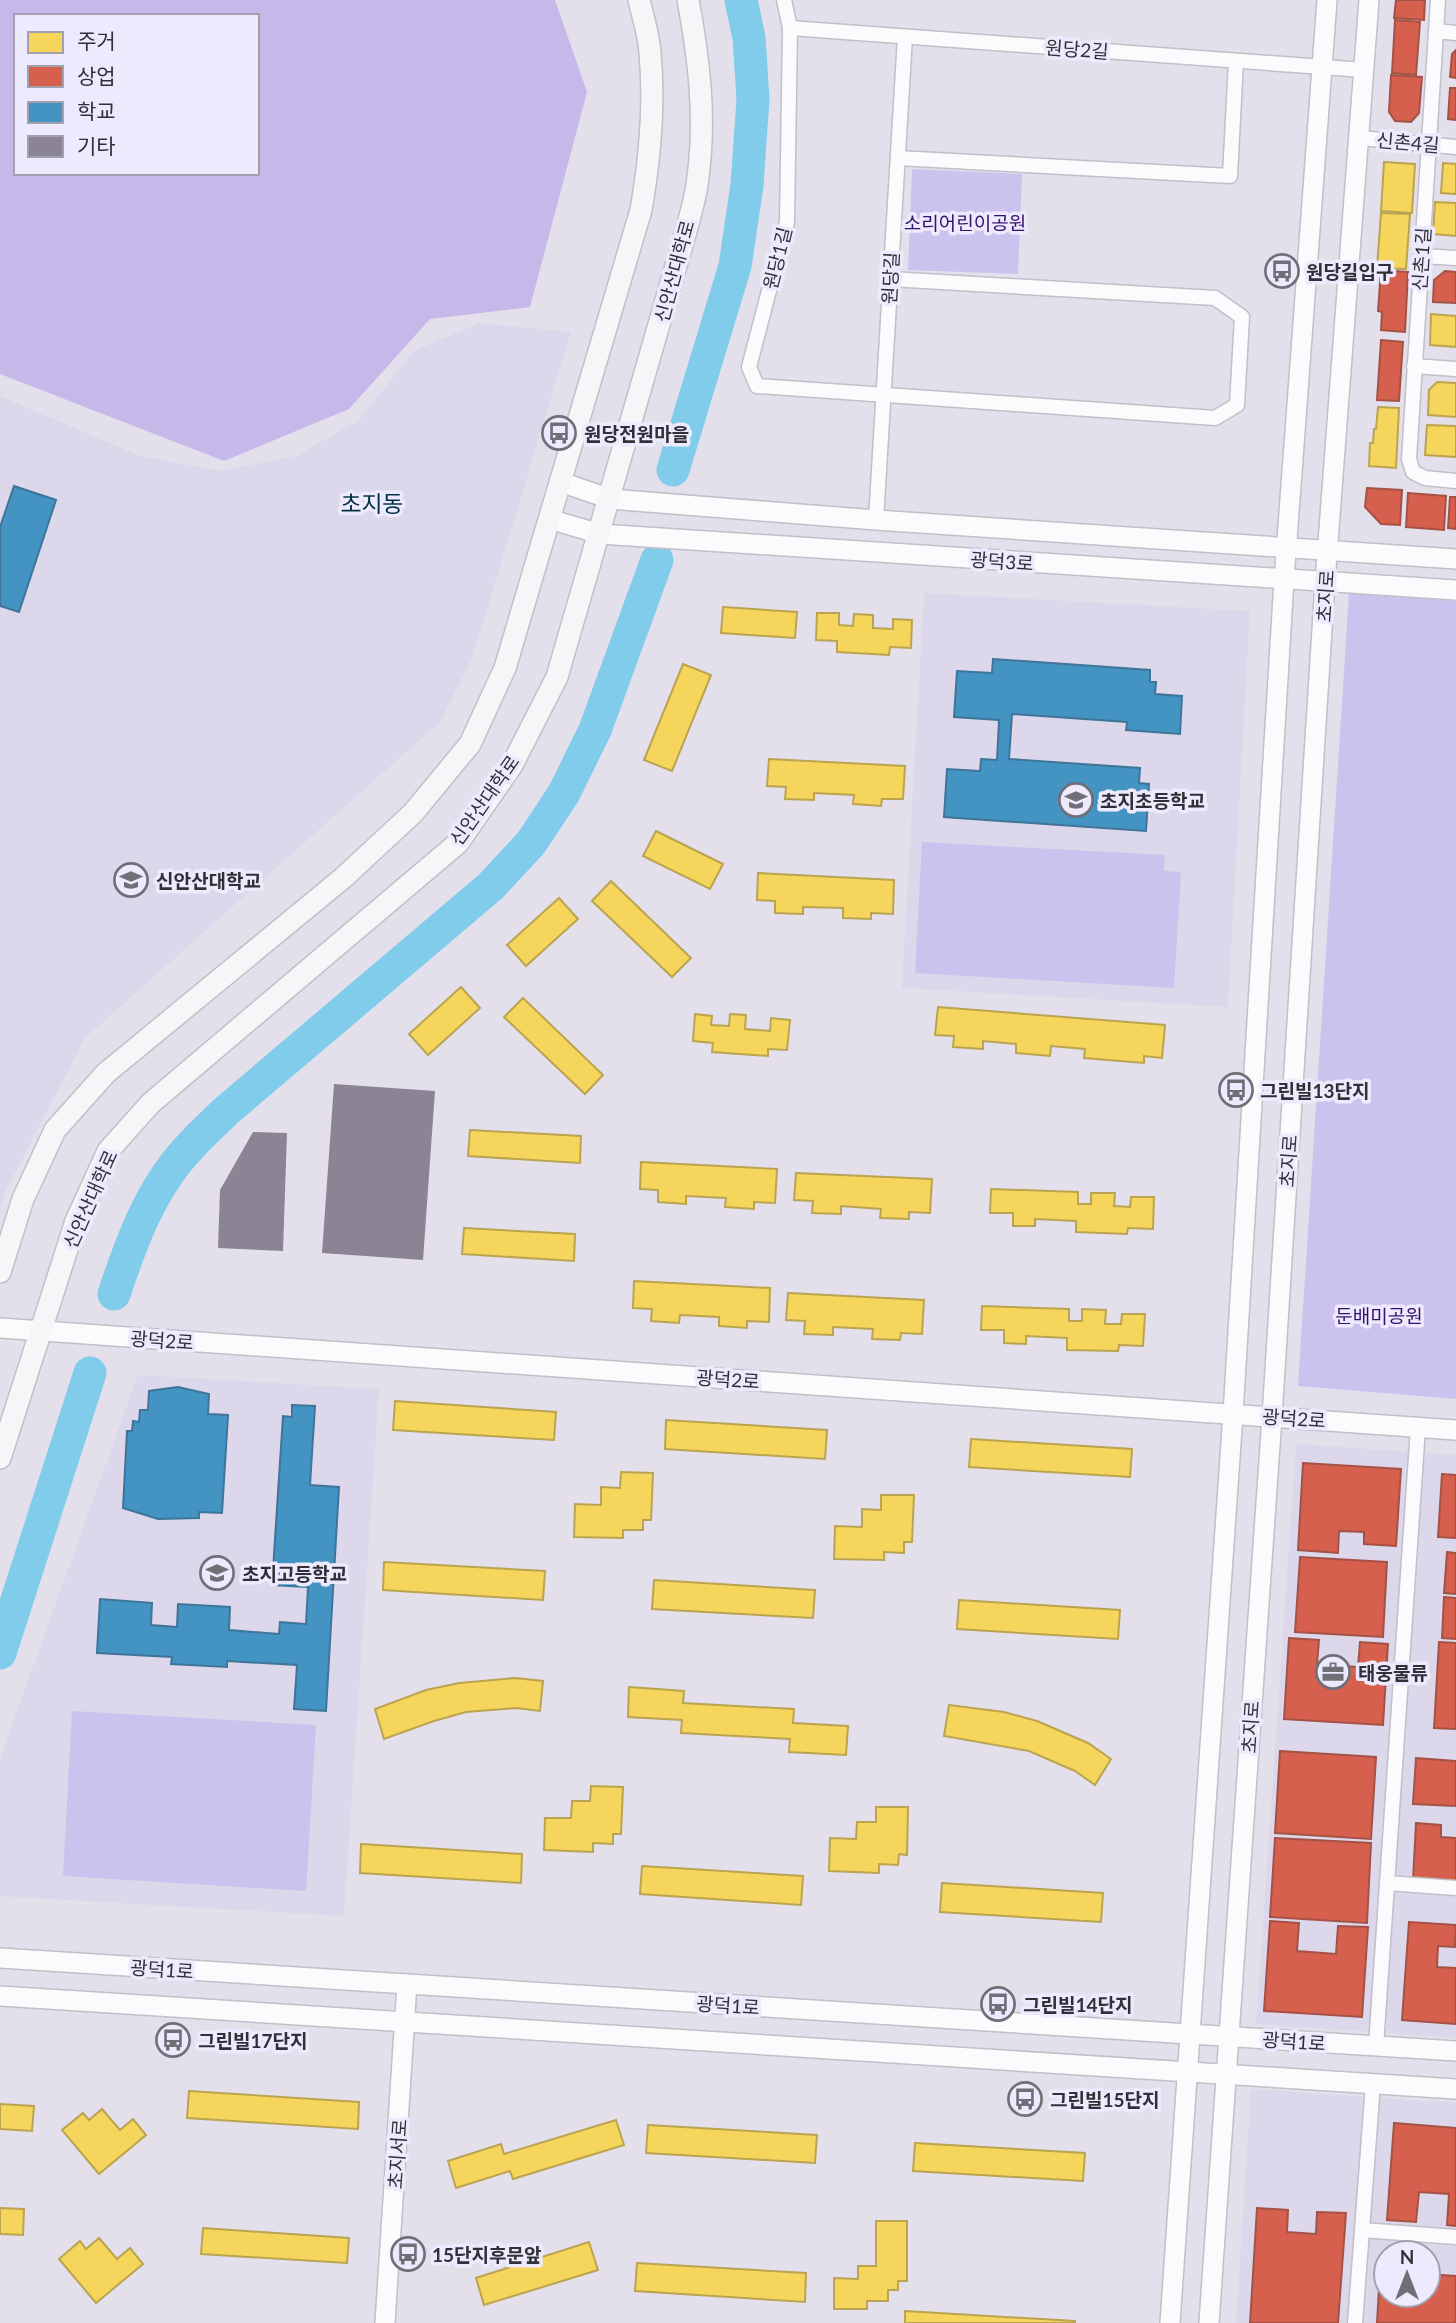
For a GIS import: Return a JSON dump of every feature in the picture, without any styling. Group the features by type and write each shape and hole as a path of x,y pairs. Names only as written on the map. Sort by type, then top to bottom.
{"main road":[{"path":"0,1272 23,1199 55,1130 106,1073 343,878 413,813 470,744 505,668 640,210 650,160 653,109 650,51 639,0"},
{"name":"신안산대학로","path":"0,1458 76,1221 108,1151 151,1103 458,843 512,765 558,677 682,245 698,179 703,120 697,49 688,0"}],"street":[{"name":"원당1길","path":"784,0 790,28 787,222 749,368 757,386 883,394"},
{"name":"초지로","path":"1170,2323 1233,1414 1284,580 1327,0"},
{"name":"초지로","path":"1209,2323 1272,1417 1325,582 1369,0"},
{"name":"신촌1길","path":"1438,0 1409,458 1413,472 1425,478 1456,481"},
{"name":"원당2길","path":"790,28 1364,70"},
{"path":"1436,31 1456,33"},
{"name":"원당길","path":"876,520 905,37"},
{"path":"898,158 1230,176 1236,61"},
{"name":"신촌4길","path":"1360,138 1456,147"},
{"path":"1421,256 1456,258"},
{"path":"883,394 1215,418 1237,405 1242,317 1215,298 890,278"},
{"path":"1414,366 1456,369"},
{"name":"광덕3로","path":"561,482 610,499 876,520 1456,559"},
{"name":"광덕3로","path":"550,519 600,534 1456,590"},
{"name":"광덕2로","path":"0,1328 1456,1430"},
{"path":"1376,2046 1418,1427"},
{"path":"1387,1884 1456,1888"},
{"name":"광덕1로","path":"0,1958 1456,2052"},
{"name":"초지서로","path":"385,2323 407,1984"},
{"name":"광덕1로","path":"0,1996 1456,2089"},
{"path":"1356,2323 1373,2084"},
{"path":"1362,2230 1456,2237"}],"shaded area":[{"path":"0,0 555,0 587,92 530,307 430,319 349,409 224,461 0,374"},
{"name":"신안산대학교","path":"479,323 571,332 472,659 440,722 85,1038 0,1206 0,396 140,456 221,471 296,456 358,421 414,351"},
{"name":"초지초등학교","path":"924,593 1250,611 1228,1007 902,988"},
{"name":"초지고등학교","path":"138,1375 379,1389 344,1916 0,1896 0,1758"},
{"path":"1296,1444 1456,1455 1456,2038 1256,2024"},
{"path":"1251,2089 1456,2103 1456,2323 1236,2323"}],"green space":[{"name":"소리어린이공원","path":"912,169 1022,174 1018,274 908,270"},
{"name":"둔배미공원","path":"1349,593 1456,601 1456,1399 1298,1386"},
{"path":"922,842 1165,855 1164,871 1181,872 1174,988 915,973"},
{"path":"72,1711 316,1725 306,1891 63,1876"}],"building: 주거":[{"path":"1384,162 1415,164 1412,213 1381,211"},
{"path":"1443,163 1456,164 1456,194 1441,193"},
{"path":"1435,202 1456,203 1456,236 1433,234"},
{"path":"1381,213 1410,214 1406,269 1377,268"},
{"path":"1431,314 1456,316 1456,347 1430,345"},
{"path":"1437,382 1456,383 1456,417 1428,415 1429,390"},
{"path":"1378,407 1399,408 1396,468 1369,466 1370,443 1373,443"},
{"path":"1427,425 1456,426 1456,457 1425,455"},
{"path":"723,607 797,612 795,638 721,633"},
{"path":"817,613 839,613 839,625 853,626 854,614 873,615 873,628 893,629 893,619 912,620 911,648 890,647 889,655 837,652 837,641 816,640"},
{"path":"683,664 711,675 672,771 644,760"},
{"path":"769,759 905,766 903,799 882,799 881,806 853,804 854,795 814,793 814,800 785,799 786,787 767,786"},
{"path":"656,831 723,864 710,889 643,856"},
{"path":"758,873 894,880 893,914 871,913 871,919 843,918 843,908 803,907 803,914 775,913 775,901 757,900"},
{"path":"611,881 691,958 672,977 592,901"},
{"path":"559,898 578,919 526,966 507,945"},
{"path":"461,987 480,1008 428,1055 409,1034"},
{"path":"523,998 603,1075 585,1094 504,1017"},
{"path":"938,1007 1165,1025 1162,1058 1144,1056 1144,1063 1084,1058 1085,1049 1051,1046 1050,1056 1016,1053 1016,1044 983,1041 983,1049 953,1047 954,1036 935,1035"},
{"path":"695,1014 712,1016 711,1025 729,1026 730,1014 746,1015 745,1029 770,1031 771,1018 790,1020 787,1050 768,1049 768,1056 712,1052 713,1043 693,1041"},
{"path":"470,1130 581,1136 580,1163 468,1156"},
{"path":"641,1162 777,1169 775,1203 754,1202 754,1209 725,1207 726,1198 686,1196 686,1204 658,1202 658,1190 640,1189"},
{"path":"796,1173 932,1179 930,1213 909,1212 909,1219 880,1218 881,1209 841,1206 841,1214 812,1213 813,1201 794,1200"},
{"path":"991,1189 1078,1192 1078,1204 1091,1204 1091,1193 1115,1193 1114,1206 1130,1207 1131,1197 1154,1197 1153,1229 1128,1228 1127,1234 1076,1232 1076,1221 1035,1219 1035,1226 1013,1226 1013,1213 990,1213"},
{"path":"464,1228 575,1234 574,1261 462,1254"},
{"path":"634,1281 770,1288 769,1322 747,1321 747,1328 719,1326 719,1317 680,1315 679,1323 651,1321 652,1309 633,1308"},
{"path":"788,1293 924,1300 922,1334 901,1333 900,1340 872,1339 873,1329 833,1327 833,1335 804,1334 805,1321 786,1320"},
{"path":"982,1306 1069,1309 1069,1321 1082,1321 1082,1309 1106,1310 1105,1324 1121,1324 1122,1314 1145,1314 1143,1346 1119,1345 1118,1351 1067,1350 1067,1338 1026,1336 1026,1344 1004,1343 1004,1330 981,1330"},
{"path":"395,1401 556,1412 554,1440 393,1430"},
{"path":"666,1420 827,1430 825,1459 665,1449"},
{"path":"971,1439 1132,1449 1130,1477 969,1467"},
{"path":"621,1472 653,1473 651,1520 643,1520 643,1530 623,1530 623,1538 574,1537 575,1504 601,1505 601,1487 620,1488"},
{"path":"881,1495 914,1495 912,1542 904,1542 904,1553 884,1552 884,1560 834,1559 835,1526 862,1527 862,1509 881,1510"},
{"path":"384,1562 545,1571 543,1600 383,1590"},
{"path":"654,1580 815,1590 813,1618 652,1609"},
{"path":"959,1600 1120,1610 1118,1639 957,1629"},
{"path":"515,1678 543,1681 540,1711 516,1708 466,1712 384,1739 375,1709 426,1690 459,1683"},
{"path":"629,1687 684,1691 683,1703 794,1709 793,1723 848,1726 846,1755 789,1752 790,1739 681,1733 682,1720 628,1717"},
{"path":"949,1705 1004,1712 1037,1721 1088,1743 1111,1759 1095,1785 1075,1771 1029,1751 944,1736"},
{"path":"591,1786 623,1787 621,1834 613,1834 613,1844 593,1843 593,1852 544,1850 545,1818 571,1818 572,1801 590,1801"},
{"path":"876,1807 908,1807 907,1855 899,1854 898,1865 879,1864 879,1873 829,1871 830,1838 856,1839 857,1822 876,1822"},
{"path":"361,1844 522,1854 521,1883 360,1873"},
{"path":"642,1866 803,1876 801,1905 640,1894"},
{"path":"942,1883 1103,1893 1101,1922 940,1912"},
{"path":"189,2091 359,2102 358,2129 187,2118"},
{"path":"0,2104 34,2106 32,2131 0,2129"},
{"path":"102,2109 120,2130 133,2119 146,2135 99,2174 62,2130 83,2113 89,2120"},
{"path":"616,2120 624,2145 513,2179 510,2171 456,2188 448,2161 501,2144 504,2154"},
{"path":"648,2125 817,2135 815,2163 646,2153"},
{"path":"915,2143 1085,2153 1083,2181 913,2171"},
{"path":"0,2208 24,2209 23,2235 0,2234"},
{"path":"876,2221 907,2221 907,2281 898,2281 898,2290 888,2290 888,2301 867,2301 867,2309 834,2309 834,2278 858,2279 858,2266 876,2266"},
{"path":"203,2228 349,2238 347,2263 201,2254"},
{"path":"99,2238 117,2259 130,2248 143,2264 96,2303 59,2259 80,2241 86,2249"},
{"path":"589,2242 598,2270 484,2305 476,2278"},
{"path":"637,2263 806,2273 805,2302 635,2291"},
{"path":"905,2311 1075,2321 1075,2323 905,2323"}],"building: 상업":[{"path":"1396,0 1425,0 1424,20 1394,18"},
{"path":"1395,20 1420,22 1416,75 1392,73"},
{"path":"1456,50 1456,78 1450,77 1452,54"},
{"path":"1391,75 1422,77 1419,113 1411,122 1395,121 1389,112"},
{"path":"1450,88 1456,88 1456,120 1448,119"},
{"path":"1381,270 1408,272 1405,332 1381,330 1382,312 1378,311"},
{"path":"1445,271 1456,272 1456,303 1433,302 1434,280"},
{"path":"1381,340 1403,342 1399,401 1377,400"},
{"path":"1367,488 1402,490 1400,525 1381,524 1365,507"},
{"path":"1408,493 1446,496 1444,530 1406,527"},
{"path":"1450,497 1456,497 1456,529 1448,528"},
{"path":"1303,1463 1401,1469 1396,1546 1364,1544 1364,1532 1339,1531 1338,1553 1298,1550"},
{"path":"1442,1474 1456,1475 1456,1538 1438,1537"},
{"path":"1447,1552 1456,1553 1456,1594 1444,1593"},
{"path":"1300,1557 1387,1562 1383,1637 1295,1632"},
{"path":"1444,1597 1456,1598 1456,1639 1442,1638"},
{"path":"1289,1638 1319,1640 1317,1664 1358,1667 1360,1642 1388,1644 1383,1725 1284,1719"},
{"path":"1439,1642 1456,1643 1456,1729 1434,1728"},
{"path":"1280,1751 1376,1757 1371,1839 1275,1833"},
{"path":"1416,1758 1456,1761 1456,1806 1413,1804"},
{"path":"1416,1823 1441,1825 1441,1837 1456,1838 1456,1883 1413,1881"},
{"path":"1275,1838 1371,1843 1367,1923 1270,1917"},
{"path":"1270,1921 1299,1923 1297,1951 1336,1954 1338,1926 1368,1927 1362,2017 1264,2011"},
{"path":"1409,1922 1456,1925 1455,1947 1438,1946 1437,1967 1456,1968 1456,2024 1402,2020"},
{"path":"1394,2123 1456,2128 1456,2226 1447,2225 1449,2194 1419,2192 1416,2222 1387,2220"},
{"path":"1257,2208 1288,2210 1287,2232 1316,2234 1317,2212 1346,2213 1338,2323 1250,2323"},
{"path":"1442,2275 1456,2276 1456,2323 1377,2323 1378,2309 1442,2309"}],"building: 학교":[{"path":"14,486 56,500 19,612 0,606 0,527"},
{"name":"초지초등학교","path":"993,659 1150,670 1150,682 1156,682 1155,694 1182,696 1180,734 1126,730 1127,722 1012,714 1009,759 1140,768 1139,783 1149,784 1146,831 944,817 947,769 980,771 981,759 997,760 999,720 954,717 957,671 992,673"},
{"name":"초지고등학교","path":"178,1387 209,1394 208,1414 228,1415 222,1513 199,1512 199,1518 158,1519 123,1508 127,1431 132,1431 133,1421 139,1422 140,1410 148,1410 149,1391"},
{"name":"초지고등학교","path":"292,1405 315,1406 310,1485 339,1487 326,1711 294,1709 297,1665 227,1661 227,1667 171,1664 172,1657 97,1653 100,1599 152,1603 151,1625 177,1627 178,1604 230,1607 229,1630 279,1634 280,1622 306,1624 308,1587 272,1585 283,1416 292,1417"}],"building: 기타":[{"path":"334,1084 435,1091 423,1260 322,1253"},
{"path":"253,1132 287,1133 283,1251 218,1248 220,1190"}],"waterway":[{"path":"673,470 735,266 747,185 753,99 749,38 741,0"},
{"path":"114,1294 152,1200 162,1182 192,1145 226,1111 491,886 531,843 564,793 595,730 657,560"},
{"path":"0,1653 90,1373"}],"place":[{"name":"원당길입구","path":"1282,271"},
{"name":"원당전원마을","path":"559,433"},
{"name":"초지초등학교","path":"1076,800"},
{"name":"신안산대학교","path":"131,880"},
{"name":"그린빌13단지","path":"1236,1090"},
{"name":"초지고등학교","path":"217,1573"},
{"name":"태웅물류","path":"1333,1672"},
{"name":"그린빌14단지","path":"998,2004"},
{"name":"그린빌17단지","path":"173,2040"},
{"name":"그린빌15단지","path":"1025,2099"},
{"name":"15단지후문앞","path":"408,2254"}],"district":[{"name":"초지동","path":"372,503"}]}
